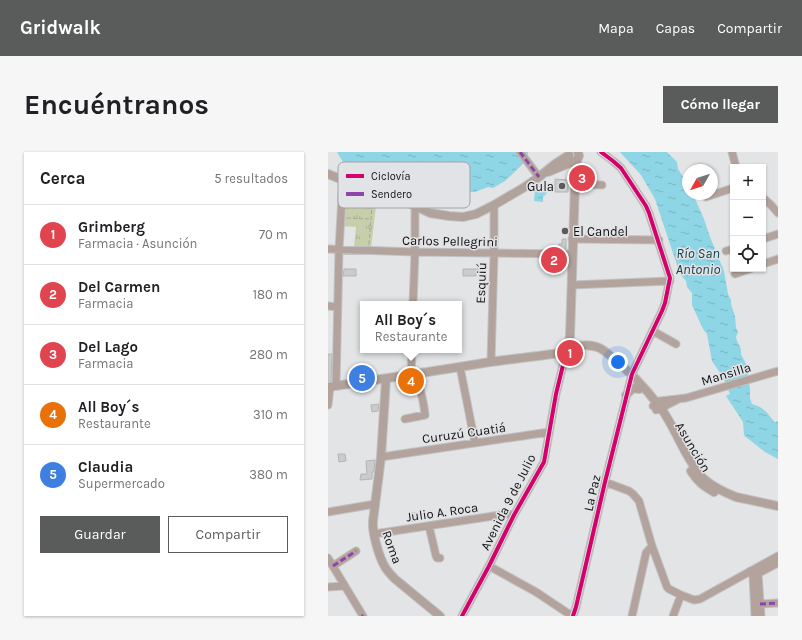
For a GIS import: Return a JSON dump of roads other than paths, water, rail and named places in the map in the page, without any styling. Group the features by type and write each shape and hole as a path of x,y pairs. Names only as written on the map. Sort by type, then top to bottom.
{"main road":[{"path":"539,177 547,169 569,153 570,160 578,155"},
{"path":"420,208 435,214 459,217 476,214 494,205 578,155"},
{"path":"559,353 567,346 570,336 572,239 578,155"},
{"path":"328,174 338,178"},
{"path":"570,336 573,342 580,346"},
{"name":"Asunción","path":"331,387 559,353 573,347 591,346 600,348 632,374 644,386 671,424 687,456 704,479 730,495 778,506"},
{"name":"Asunción","path":"632,374 640,389 657,406 682,458 702,485 736,502 778,511"},
{"name":"Roma","path":"386,379 382,456 372,527 382,560 388,573 440,616"},
{"path":"626,395 632,388 640,389"}],"street":[{"path":"520,152 539,177"},
{"path":"572,285 670,281 670,274 646,206 621,168 601,152"},
{"path":"732,152 735,164"},
{"path":"575,184 602,185"},
{"path":"718,193 730,189"},
{"path":"766,200 778,213"},
{"name":"Esquiú","path":"491,362 494,205"},
{"path":"328,405 331,387 337,306 341,208"},
{"path":"413,301 415,208"},
{"path":"766,238 778,234"},
{"path":"572,239 659,240"},
{"name":"Carlos Pellegrini","path":"328,249 494,254 572,254"},
{"path":"766,263 778,259"},
{"path":"735,274 741,272"},
{"name":"La Paz","path":"572,616 576,607 604,482 632,374 665,303 670,281"},
{"path":"328,306 337,306"},
{"path":"653,331 676,344"},
{"path":"405,419 425,414 424,402 414,375 412,353"},
{"name":"Avenida 9 de Julio","path":"462,616 542,466 564,361 559,353"},
{"path":"460,367 475,443"},
{"name":"Mansilla","path":"657,406 778,371"},
{"name":"Curuzú Cuatiá","path":"382,456 549,432"},
{"path":"604,482 629,491 636,497 640,505 665,584 669,589 681,595 694,600 700,599 741,577 778,563"},
{"path":"328,512 375,504"},
{"name":"Julio A. Roca","path":"374,534 507,514 514,516"},
{"path":"429,526 436,556 437,558 440,558"},
{"path":"632,616 646,553 652,546"},
{"path":"333,566 356,551"},
{"path":"754,572 778,556"},
{"path":"328,558 363,616"},
{"path":"489,566 536,592 572,616"},
{"path":"754,572 761,616"},
{"path":"754,572 755,616"},
{"path":"328,587 344,586"},
{"path":"673,616 681,595"},
{"path":"760,604 778,604"}],"water":[{"path":"337,152 528,152 527,160 505,181 493,188 488,187 475,192 470,192 470,162 343,162"},
{"name":"Río San Antonio","path":"620,152 667,152 677,162 678,169 682,175 682,200 696,200 724,271 728,294 731,300 738,332 736,337 741,349 741,354 747,366 750,398 752,404 763,409 774,422 778,422 778,459 765,452 744,435 743,422 726,396 730,394 724,379 712,361 707,334 703,329 692,305 692,293 687,287 686,281 680,274 655,199 641,175"},
{"path":"535,190 546,191 547,193 543,197 543,202 534,201"}],"place":[{"name":"Del Lago","path":"582,178"},
{"name":"Gula","path":"562,186"},
{"name":"El Candel","path":"565,231"},
{"name":"Del Carmen","path":"554,260"},
{"name":"Grimberg","path":"570,353"},
{"name":"Claudia","path":"362,378"},
{"name":"All Boy´s","path":"411,381"}]}
